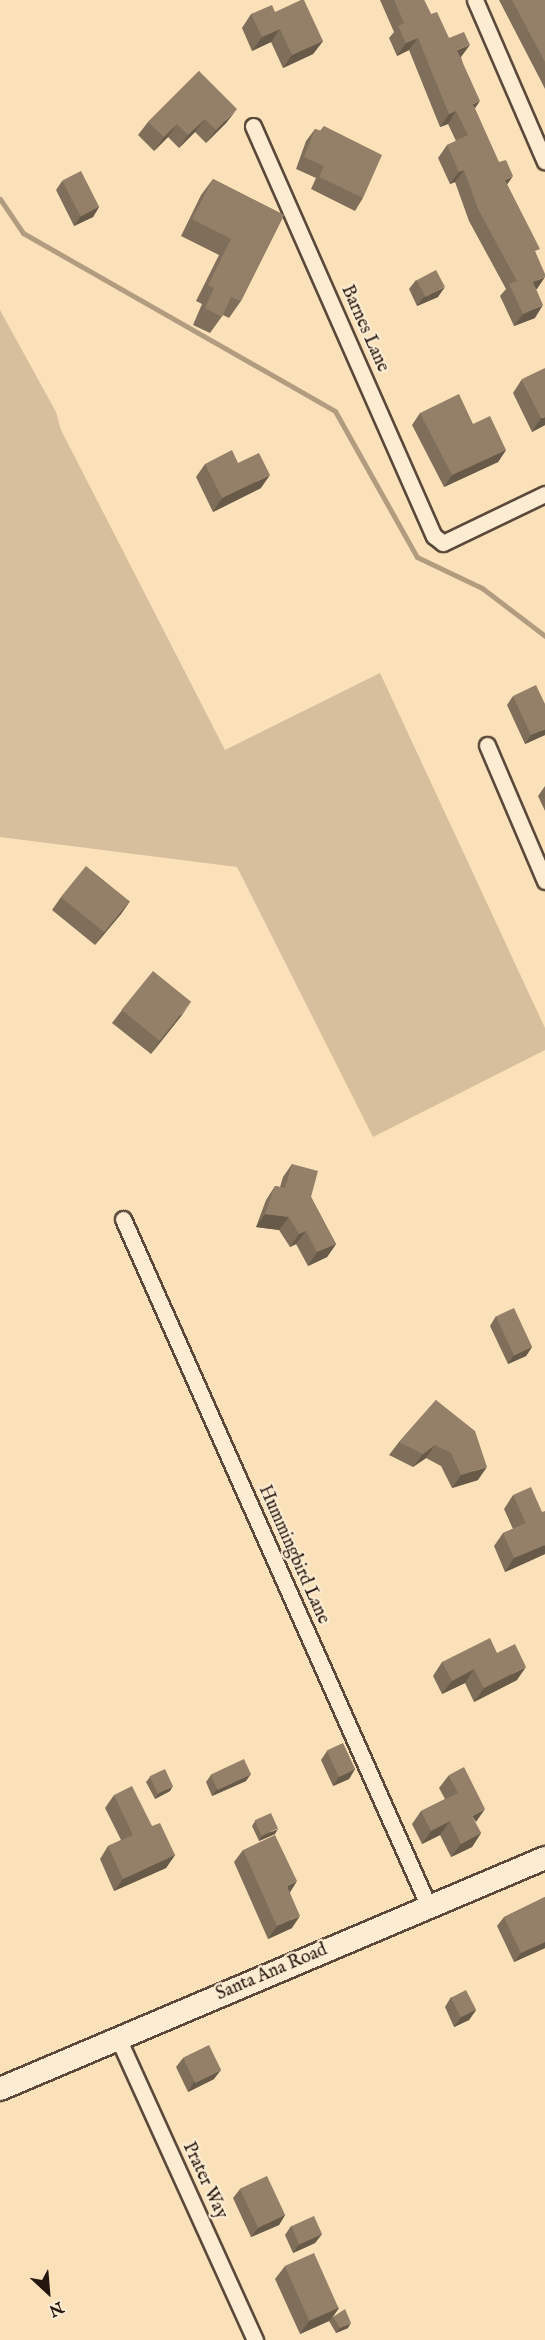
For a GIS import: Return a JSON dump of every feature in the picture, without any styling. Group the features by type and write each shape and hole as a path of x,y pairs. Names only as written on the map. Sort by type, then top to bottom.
{"street":[{"path":"475,0 545,162"},
{"name":"Barnes Lane","path":"252,126 434,536 444,541 545,494"},
{"path":"487,745 545,881"},
{"name":"Hummingbird Lane","path":"123,1219 429,1907"},
{"name":"Santa Ana Road","path":"0,2089 545,1858"},
{"name":"Prater Way","path":"118,2038 255,2340"}],"shaded area":[{"path":"0,310 56,412 61,430 225,750 380,673 545,1028 545,1050 373,1137 237,867 0,837"}],"building":[{"path":"304,0 323,41 292,55 280,29 262,37 251,14 272,5 275,12"},
{"path":"394,0 424,0 431,14 437,12 449,38 464,32 470,45 457,50 480,101 473,104 499,162 506,160 513,176 505,180 540,249 535,251 545,274 545,277 533,282 543,305 523,314 509,284 517,281 478,209 464,170 459,172 447,145 468,135 456,111 449,114 418,38 406,43 398,26 404,23"},
{"path":"512,0 545,0 545,62"},
{"path":"199,71 237,109 216,130 205,119 188,135 177,124 164,137 148,122"},
{"path":"324,126 382,155 363,198 319,177 324,166 304,157 315,129 322,131"},
{"path":"81,171 99,207 80,216 62,181"},
{"path":"213,179 284,215 241,301 231,297 222,317 205,308 214,288 208,285 231,239 192,219"},
{"path":"436,270 445,287 425,297 417,280"},
{"path":"545,368 545,417 541,418 522,379"},
{"path":"459,394 473,424 490,416 506,450 452,475 420,413"},
{"path":"232,450 238,463 259,453 270,475 222,498 205,464"},
{"path":"536,685 545,704 545,729 531,735 513,696"},
{"path":"86,866 130,901 104,932 61,897"},
{"path":"153,971 191,1002 160,1041 122,1010"},
{"path":"292,1164 318,1171 311,1197 336,1244 317,1252 306,1231 299,1234 289,1217 265,1214 275,1186 285,1188"},
{"path":"514,1308 532,1347 514,1355 496,1316"},
{"path":"436,1400 475,1431 487,1467 461,1475 451,1453 435,1445 423,1454 399,1442"},
{"path":"531,1487 542,1512 545,1511 545,1545 514,1558 503,1533 526,1523 513,1495"},
{"path":"490,1638 497,1653 515,1644 526,1667 484,1688 474,1669 452,1681 442,1662"},
{"path":"343,1743 355,1769 339,1777 327,1751"},
{"path":"244,1759 251,1774 218,1790 210,1775"},
{"path":"464,1767 485,1809 472,1816 481,1833 461,1844 450,1821 431,1831 421,1811 458,1793 449,1775"},
{"path":"165,1769 173,1786 158,1793 150,1776"},
{"path":"132,1786 152,1826 160,1823 175,1855 123,1879 108,1846 133,1835 114,1795"},
{"path":"271,1813 278,1829 261,1836 255,1820"},
{"path":"275,1835 297,1881 287,1886 300,1916 277,1926 243,1850"},
{"path":"545,1897 545,1942 521,1953 504,1917"},
{"path":"466,1990 476,2010 461,2017 451,1998"},
{"path":"209,2045 221,2070 195,2083 183,2058"},
{"path":"267,2176 285,2215 258,2228 240,2189"},
{"path":"314,2216 322,2234 299,2244 291,2226"},
{"path":"314,2253 338,2308 309,2321 285,2266"},
{"path":"345,2309 351,2323 340,2328 333,2317"}],"waterway":[{"path":"0,199 23,233 335,411 417,557 482,588 545,636"}]}
